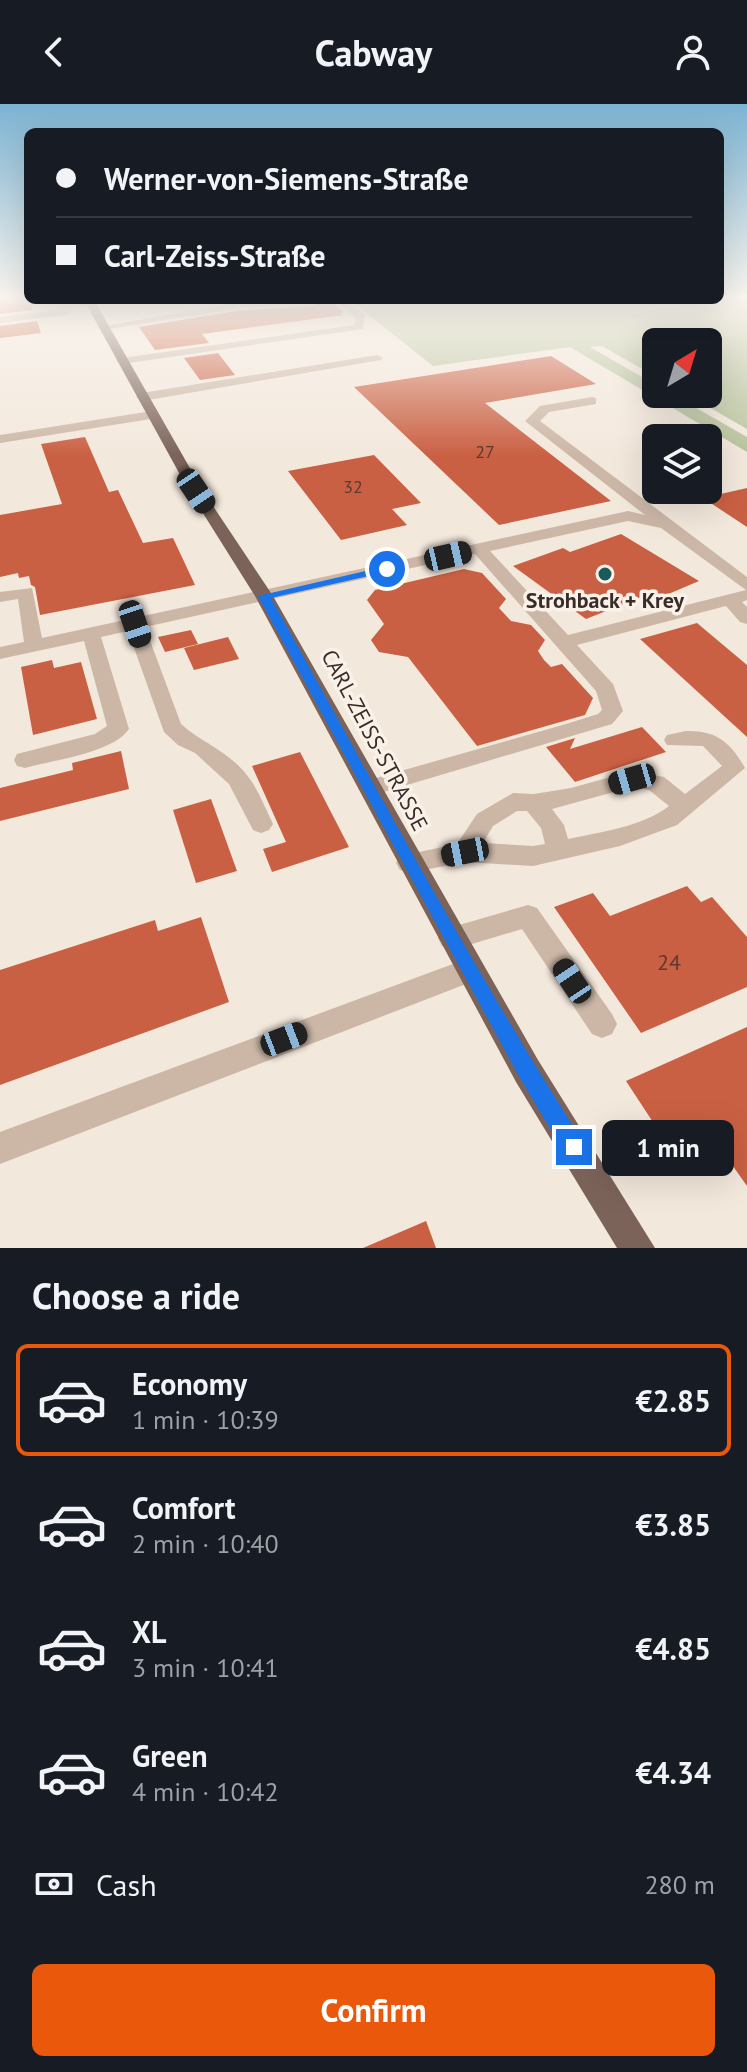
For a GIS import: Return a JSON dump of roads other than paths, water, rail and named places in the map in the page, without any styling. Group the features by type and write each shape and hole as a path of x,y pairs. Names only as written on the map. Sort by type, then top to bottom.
{"main road":[{"name":"CARL-ZEISS-STRASSE","path":"116,349 196,491 264,596 409,863 527,1071 637,1248"}],"street":[{"path":"122,361 203,349"},
{"path":"142,397 377,358"},
{"path":"592,401 545,409 532,421 747,585"},
{"path":"0,439 152,415"},
{"path":"0,653 628,516 666,524"},
{"path":"370,788 605,719 613,711 606,689 479,549"},
{"path":"0,597 26,592 34,646"},
{"path":"565,642 739,597 747,618"},
{"path":"135,624 172,727 186,740 203,748 238,779 261,824"},
{"path":"25,760 102,740 118,729 91,633"},
{"path":"409,863 465,852 504,856 559,852 620,837 669,819 734,768 723,747 701,736 675,740"},
{"path":"465,852 485,820 513,802 534,803 571,797 632,779 656,783 685,807"},
{"path":"534,803 552,825 559,852"},
{"path":"452,938 528,916 602,1024"},
{"path":"0,1148 469,970"}],"place":[{"name":"Strohback + Krey","path":"605,574"}]}
